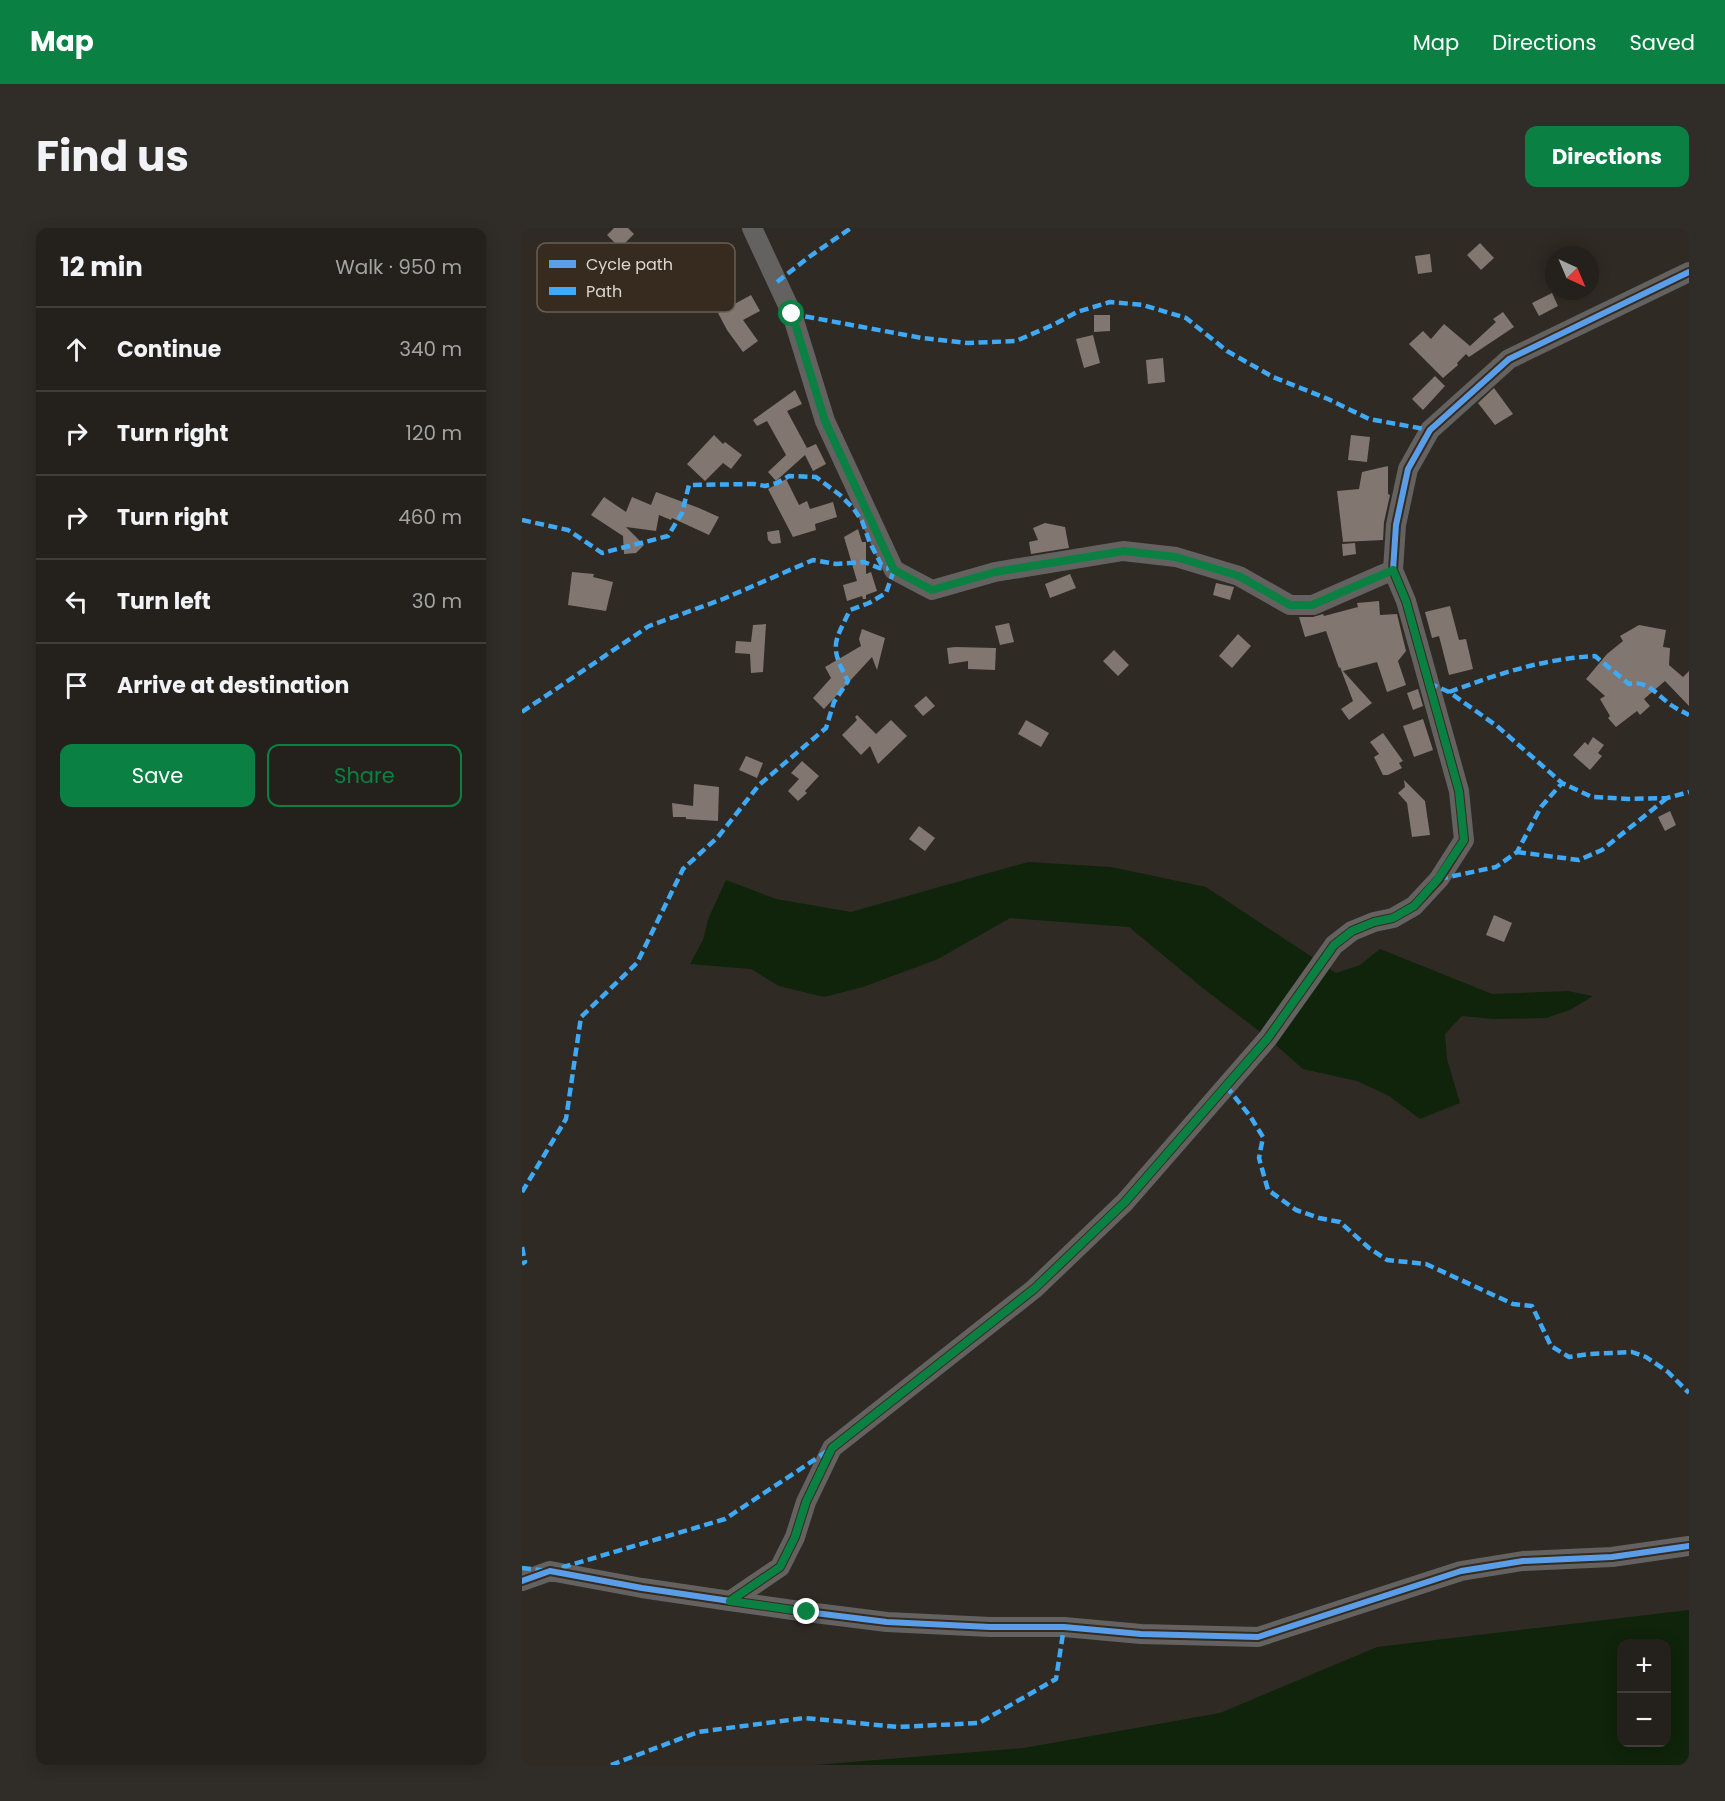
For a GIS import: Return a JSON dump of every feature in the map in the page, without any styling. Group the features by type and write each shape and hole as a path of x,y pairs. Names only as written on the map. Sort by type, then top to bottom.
{"street":[{"path":"752,228 792,314 825,421 894,570 932,590 995,572 1124,551 1176,557 1239,576 1290,605 1312,605 1393,570"},
{"path":"730,1601 780,1567 795,1537 806,1502 832,1448 1034,1289 1125,1202 1268,1038 1334,945 1352,931 1374,922 1393,918 1414,906 1438,879 1464,840 1459,791 1406,601 1393,570 1396,525 1408,469 1430,430 1509,359 1689,272"},
{"path":"522,1581 550,1571 642,1588 887,1622 990,1627 1064,1627 1141,1634 1258,1637 1461,1571 1523,1561 1612,1557 1689,1546"}],"shaded area":[{"path":"1028,862 1111,867 1206,887 1336,973 1360,965 1380,949 1492,994 1568,991 1593,996 1570,1010 1546,1018 1493,1019 1462,1016 1445,1034 1447,1059 1460,1103 1420,1119 1389,1096 1357,1081 1303,1069 1268,1038 1129,927 1010,918 938,959 863,987 824,997 779,986 751,969 690,964 703,940 709,917 726,880 776,899 851,912"},
{"path":"1689,1610 1689,1765 815,1765 1024,1748 1220,1713 1377,1647"}],"building":[{"path":"614,228 628,228 634,234 625,243 615,243 607,235"},
{"path":"1480,243 1494,258 1481,270 1467,255"},
{"path":"1430,254 1432,272 1418,274 1415,256"},
{"path":"751,295 760,311 743,320 758,341 743,352 718,313 735,312 735,304"},
{"path":"1545,296 1545,300 1555,300 1558,306 1539,316 1532,303"},
{"path":"1503,312 1514,327 1469,357 1466,354 1457,363 1458,365 1443,378 1409,344 1423,331 1431,339 1444,324 1470,346 1496,322 1493,319"},
{"path":"1094,315 1110,315 1110,331 1094,332"},
{"path":"1093,335 1100,363 1084,368 1076,339"},
{"path":"1163,358 1165,382 1148,384 1146,360"},
{"path":"1435,376 1445,386 1423,410 1412,399"},
{"path":"1494,388 1513,414 1495,425 1478,403"},
{"path":"795,390 802,404 787,411 807,448 816,444 826,464 813,471 805,455 776,481 768,472 786,455 767,421 757,426 753,420"},
{"path":"714,435 723,444 725,442 742,455 731,469 723,463 705,481 687,464"},
{"path":"1351,435 1370,437 1367,462 1348,460"},
{"path":"1388,466 1388,494 1390,495 1383,540 1343,542 1337,491 1359,489 1362,472"},
{"path":"786,479 799,505 807,501 810,509 833,502 837,517 815,524 816,530 793,537 768,489"},
{"path":"656,492 719,517 709,535 672,518 671,520 659,515 656,531 626,527 644,545 636,553 624,554 623,536 591,515 604,497 626,512 632,497 651,505"},
{"path":"1045,523 1065,527 1069,548 1031,554 1029,542 1038,540 1033,528"},
{"path":"858,529 862,542 866,542 866,574 871,572 877,591 866,595 866,599 862,596 847,601 843,585 857,581 844,537"},
{"path":"779,530 781,543 772,544 768,540 767,532"},
{"path":"1355,543 1356,554 1343,556 1342,544"},
{"path":"572,572 594,574 593,577 613,582 606,611 568,605"},
{"path":"1070,574 1076,588 1050,598 1045,584"},
{"path":"1216,583 1234,587 1230,600 1213,595"},
{"path":"1379,601 1380,615 1397,614 1406,651 1398,661 1406,685 1387,692 1377,662 1343,671 1372,703 1349,720 1341,709 1353,701 1326,631 1305,637 1299,617 1323,614 1324,616 1358,607 1357,603"},
{"path":"1450,606 1459,640 1466,639 1473,669 1449,675 1439,636 1432,638 1425,612"},
{"path":"1009,623 1014,642 1000,645 995,626"},
{"path":"766,624 763,672 751,673 750,654 735,653 736,641 751,642 753,625"},
{"path":"1639,625 1666,630 1663,647 1670,648 1669,665 1683,677 1689,671 1689,706 1665,681 1644,699 1650,706 1640,715 1637,711 1616,727 1608,718 1610,716 1600,699 1605,696 1586,679 1607,654 1623,641 1620,636"},
{"path":"862,629 885,638 877,670 872,657 824,709 813,698 831,678 825,667 861,646 859,639"},
{"path":"1238,634 1251,646 1232,668 1219,656"},
{"path":"947,648 996,648 995,670 968,669 968,661 949,664"},
{"path":"1114,650 1129,665 1118,676 1103,661"},
{"path":"1418,689 1423,706 1413,710 1407,693"},
{"path":"926,696 935,706 923,716 914,706"},
{"path":"857,715 876,734 891,720 907,736 878,764 870,746 861,755 842,735 857,720 855,717"},
{"path":"1423,719 1433,750 1414,757 1403,726"},
{"path":"1026,720 1049,733 1041,747 1018,734"},
{"path":"1383,733 1403,761 1399,763 1402,768 1388,775 1383,775 1374,757 1379,754 1370,742"},
{"path":"1593,737 1604,745 1598,753 1602,756 1590,770 1573,755 1585,742 1588,745"},
{"path":"746,756 763,763 757,778 739,770"},
{"path":"802,761 819,776 798,801 788,791 799,779 791,773"},
{"path":"1404,780 1425,801 1430,835 1412,837 1407,803 1398,793 1405,787"},
{"path":"694,784 719,787 718,821 673,817 672,803 693,806"},
{"path":"1670,811 1676,825 1665,831 1658,817"},
{"path":"919,826 935,838 925,851 909,839"},
{"path":"1494,915 1512,923 1504,942 1486,935"}],"marked path":[{"path":"777,282 851,228"},
{"path":"792,314 922,338 968,343 1016,341 1077,312 1110,302 1143,305 1186,318 1227,351 1273,377 1328,399 1369,419 1430,430"},
{"path":"522,520 568,530 602,553 668,536 682,513 689,485 754,484 765,486 777,483 789,476 816,477 854,509 862,521 881,564 894,570"},
{"path":"522,712 649,626 723,599 813,560 836,564 864,562 888,569"},
{"path":"522,1192 566,1119 581,1017 637,963 683,869 718,837 759,785 826,728 834,702 848,681 836,652 840,630 850,610 886,593 894,570"},
{"path":"1449,692 1520,668 1557,660 1595,656 1629,684 1647,686 1671,705 1689,715"},
{"path":"1429,683 1449,692 1497,726 1562,783 1592,797 1667,798 1689,792"},
{"path":"1439,879 1496,867 1517,852 1541,807 1562,783"},
{"path":"1517,852 1579,860 1602,850 1667,798"},
{"path":"1226,1086 1250,1116 1263,1137 1259,1158 1268,1190 1296,1210 1340,1222 1369,1248 1387,1260 1426,1264 1513,1304 1532,1306 1551,1346 1569,1357 1632,1352 1646,1357 1668,1372 1689,1393"},
{"path":"522,1247 525,1262 522,1264"},
{"path":"522,1568 550,1571 725,1519 829,1450"},
{"path":"611,1765 698,1732 805,1718 898,1727 979,1723 1056,1679 1064,1627"}],"cycle path":[{"path":"522,1581 550,1571 730,1601 780,1567 795,1537 806,1502 832,1448 1034,1289 1125,1202 1268,1038 1334,945 1352,931 1374,922 1393,918 1414,906 1439,879 1464,840 1459,791 1406,601 1393,570 1396,525 1408,469 1430,430 1509,359 1689,272"},
{"path":"730,1601 887,1622 990,1627 1064,1627 1141,1634 1258,1637 1461,1571 1523,1561 1612,1557 1689,1546"}],"route":[{"path":"792,314 825,421 894,570 932,590 995,572 1124,551 1176,557 1239,576 1290,605 1312,605 1393,570 1406,601 1459,791 1464,840 1438,879 1414,906 1393,918 1374,922 1352,931 1334,945 1268,1038 1125,1202 1034,1289 832,1448 806,1502 795,1537 780,1567 730,1601 807,1612"}]}
